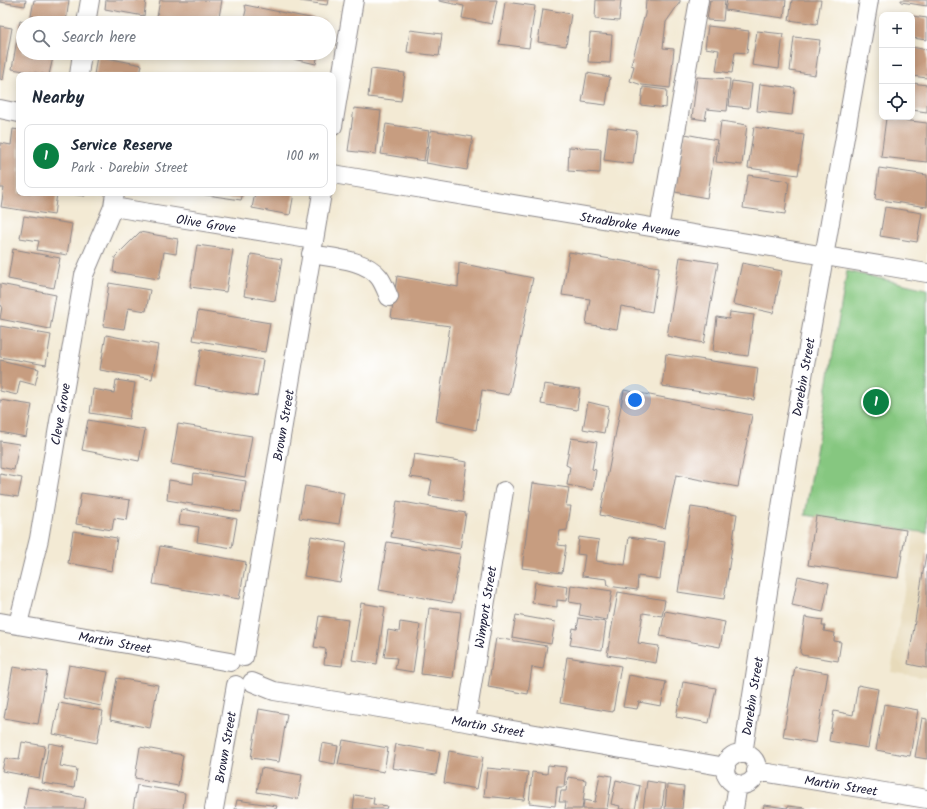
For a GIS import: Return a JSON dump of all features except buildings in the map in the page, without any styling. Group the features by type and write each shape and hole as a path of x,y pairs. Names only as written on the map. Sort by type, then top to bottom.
{"street":[{"path":"87,16 90,0"},
{"path":"336,108 354,0"},
{"path":"659,229 699,0"},
{"name":"Darebin Street","path":"743,754 787,469 869,0"},
{"path":"79,72 81,60"},
{"path":"0,109 16,112"},
{"name":"Stradbroke Avenue","path":"336,175 927,273"},
{"name":"Brown Street","path":"237,659 322,196"},
{"name":"Olive Grove","path":"114,200 313,247 370,268 380,277 389,297"},
{"name":"Cleve Grove","path":"18,624 39,539 84,275 114,200"},
{"name":"Wimport Street","path":"466,722 504,491"},
{"name":"Martin Street","path":"0,622 237,659"},
{"path":"248,658 255,664 256,673 244,683 229,679 227,675 228,666 237,659 248,658"},
{"name":"Brown Street","path":"214,809 244,683"},
{"name":"Martin Street","path":"244,683 274,691 466,722 726,767"},
{"path":"738,753 748,755 757,766 755,776 752,780 743,785 729,780 725,772 726,767 726,762 729,758 738,753"},
{"name":"Martin Street","path":"756,771 927,799"},
{"path":"734,809 738,784"}],"shaded area":[{"path":"914,531 927,533 927,678 891,672"}],"green space":[{"path":"847,271 927,289 927,533 805,515"}],"place":[{"name":"Service Reserve","path":"876,402"}]}
